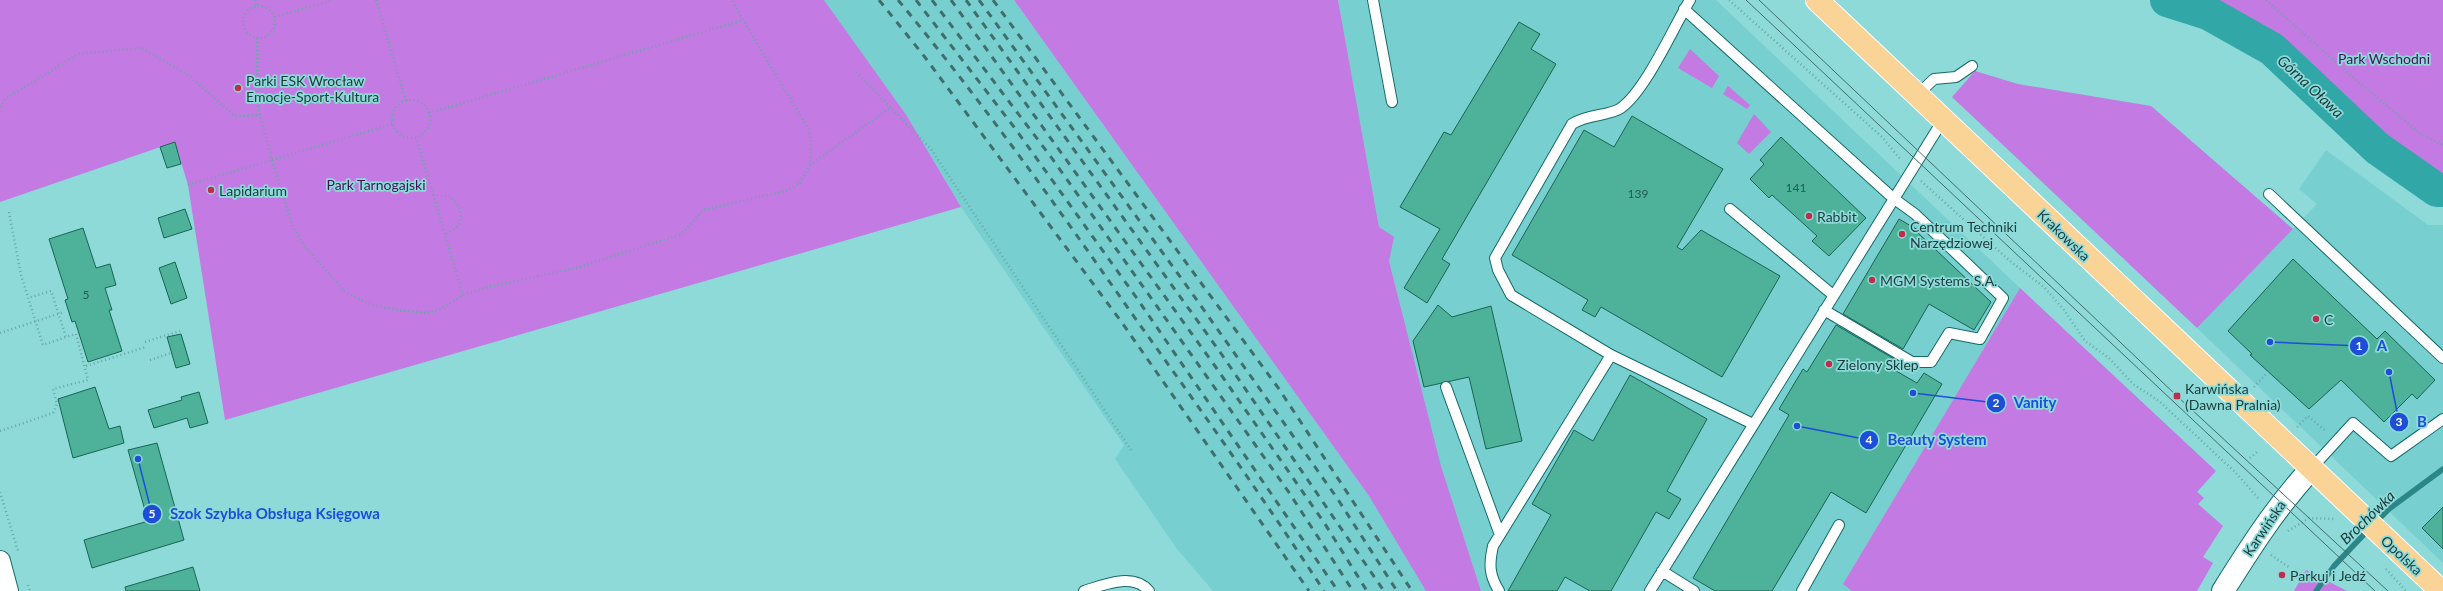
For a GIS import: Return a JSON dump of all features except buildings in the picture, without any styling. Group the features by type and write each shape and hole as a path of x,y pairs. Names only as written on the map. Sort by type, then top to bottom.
{"main road":[{"name":"Krakowska","path":"1816,0 2311,469"},
{"name":"Opolska","path":"2311,469 2441,591"}],"street":[{"name":"Karwińska","path":"2223,591 2267,522 2288,494 2311,469"},
{"path":"0,561 8,591"}],"lane":[{"path":"1373,0 1392,102"},
{"path":"1690,0 1636,92 1620,109 1580,119 1572,124 1495,258 1498,270 1511,296 1612,355 1753,424"},
{"path":"1684,10 1893,198 1915,214 2003,298 1980,339 1949,332 1931,362 1912,362 1824,310"},
{"path":"1917,95 1934,79 1956,77 1972,66"},
{"path":"1650,591 1910,170 1943,120"},
{"path":"2269,194 2443,358"},
{"path":"1730,209 1833,295"},
{"path":"1499,591 1492,580 1489,564 1493,546 1612,355"},
{"path":"1446,387 1500,535"},
{"path":"2311,469 2353,423 2391,456 2443,419"},
{"path":"1802,591 1839,525"},
{"path":"1662,571 1694,591"},
{"path":"1084,591 1115,581 1129,581 1149,591"}],"path":[{"path":"255,0 257,6"},
{"path":"275,17 333,0"},
{"path":"376,0 406,100"},
{"path":"732,0 808,128 811,141 810,165"},
{"path":"1729,0 1882,137 1910,170 1951,210 2044,288 2064,310 2086,341 2109,358 2133,384 2159,401 2237,472 2259,497 2259,503"},
{"path":"2266,0 2356,80 2422,135 2443,145"},
{"path":"257,6 270,10 275,17 274,28 270,34 257,38 247,32 243,22 247,11 257,6"},
{"path":"429,113 743,20"},
{"path":"257,38 256,75 260,115 272,160 293,227 306,248 345,292 372,305 427,313 441,309 463,294 488,287 576,268 679,235 703,210 785,191 799,184 810,165 891,107"},
{"path":"0,107 6,99 78,54 142,48 187,74 235,116 260,115"},
{"path":"856,72 930,149 1131,450"},
{"path":"406,100 418,101 425,106 429,113 428,128 416,137 401,136 392,124 392,115 395,108 406,100"},
{"path":"188,185 392,124"},
{"path":"416,137 463,294"},
{"path":"433,195 450,196 459,204 461,212 458,226 445,235"},
{"path":"0,431 53,413 57,404 53,389 88,380 86,366 76,334 43,345 28,298 9,212"},
{"path":"28,298 51,291 66,337"},
{"path":"0,333 64,312"},
{"path":"145,342 180,331"},
{"path":"86,366 146,347"},
{"path":"150,360 170,353"},
{"path":"2253,388 2268,372"},
{"path":"2296,429 2308,416 2338,441"},
{"path":"2250,458 2258,451"},
{"path":"0,492 19,555"},
{"path":"2282,536 2309,518 2324,517 2338,520"},
{"path":"2272,550 2270,554 2290,568"},
{"path":"26,578 30,591"}],"shaded area":[{"path":"824,0 1014,0 1369,496 1426,591 1213,591 1177,549 1115,459 1124,445 961,207 907,116"},
{"path":"1338,0 1716,0 2020,288 1843,584 1852,591 1481,591 1441,466 1389,261 1390,252 1379,227"},
{"path":"2326,150 2428,225 2443,225 2443,563 2197,328 2317,204 2299,189"}],"green space":[{"name":"Park Tarnogajski","path":"0,0 824,0 907,116 961,207 225,420 188,185 175,142 0,202"},
{"path":"1014,0 1338,0 1379,227 1394,237 1389,261 1441,466 1481,591 1426,591 1369,496"},
{"name":"Park Wschodni","path":"2203,0 2443,0 2443,175 2424,171 2266,26"},
{"path":"1690,49 1719,76 1712,88 1678,68"},
{"path":"1975,71 2018,84 2151,106 2293,229 2197,328 1952,97"},
{"path":"1728,86 1750,105 1747,109 1723,94"},
{"path":"1754,114 1771,132 1749,154 1737,143"},
{"path":"2020,288 2216,471 2197,492 2204,498 2198,504 2223,526 2203,557 2213,563 2197,591 1852,591 1843,584"},
{"path":"2306,570 2347,591 2294,591"}],"waterway":[{"name":"Górna Oława","path":"2167,0 2208,13 2272,49 2377,148 2437,190 2443,190"},
{"name":"Brochówka","path":"2376,522 2389,509 2443,469"},
{"name":"Brochówka","path":"2316,591 2334,566 2370,528"}],"tram line":[{"path":"1746,0 2375,591"},
{"path":"1759,0 2177,396 2388,591"}],"railway":[{"path":"879,0 924,56 1123,324 1309,591"},
{"path":"898,0 959,76 1046,192 1277,520 1324,591"},
{"path":"916,0 1014,127 1136,297 1338,591"},
{"path":"932,0 1051,157 1288,491 1353,591"},
{"path":"951,0 1215,366 1325,524 1367,591"},
{"path":"966,0 1220,352 1384,591"},
{"path":"979,0 1189,289 1337,498 1397,591"},
{"path":"993,0 1279,389 1412,591"}],"place":[{"name":"Parki ESK Wrocław Emocje-Sport-Kultura","path":"238,88"},
{"name":"Lapidarium","path":"211,190"},
{"name":"Rabbit","path":"1809,216"},
{"name":"Centrum Techniki Narzędziowej","path":"1902,234"},
{"name":"MGM Systems S.A.","path":"1872,280"},
{"name":"C","path":"2316,319"},
{"name":"A","path":"2270,342"},
{"name":"Zielony Sklep","path":"1829,364"},
{"name":"B","path":"2389,372"},
{"name":"Vanity","path":"1913,393"},
{"name":"Karwińska (Dawna Pralnia)","path":"2177,396"},
{"name":"Beauty System","path":"1797,426"},
{"name":"Szok Szybka Obsługa Księgowa","path":"138,459"},
{"name":"Parkuj i Jedź","path":"2282,575"}]}
